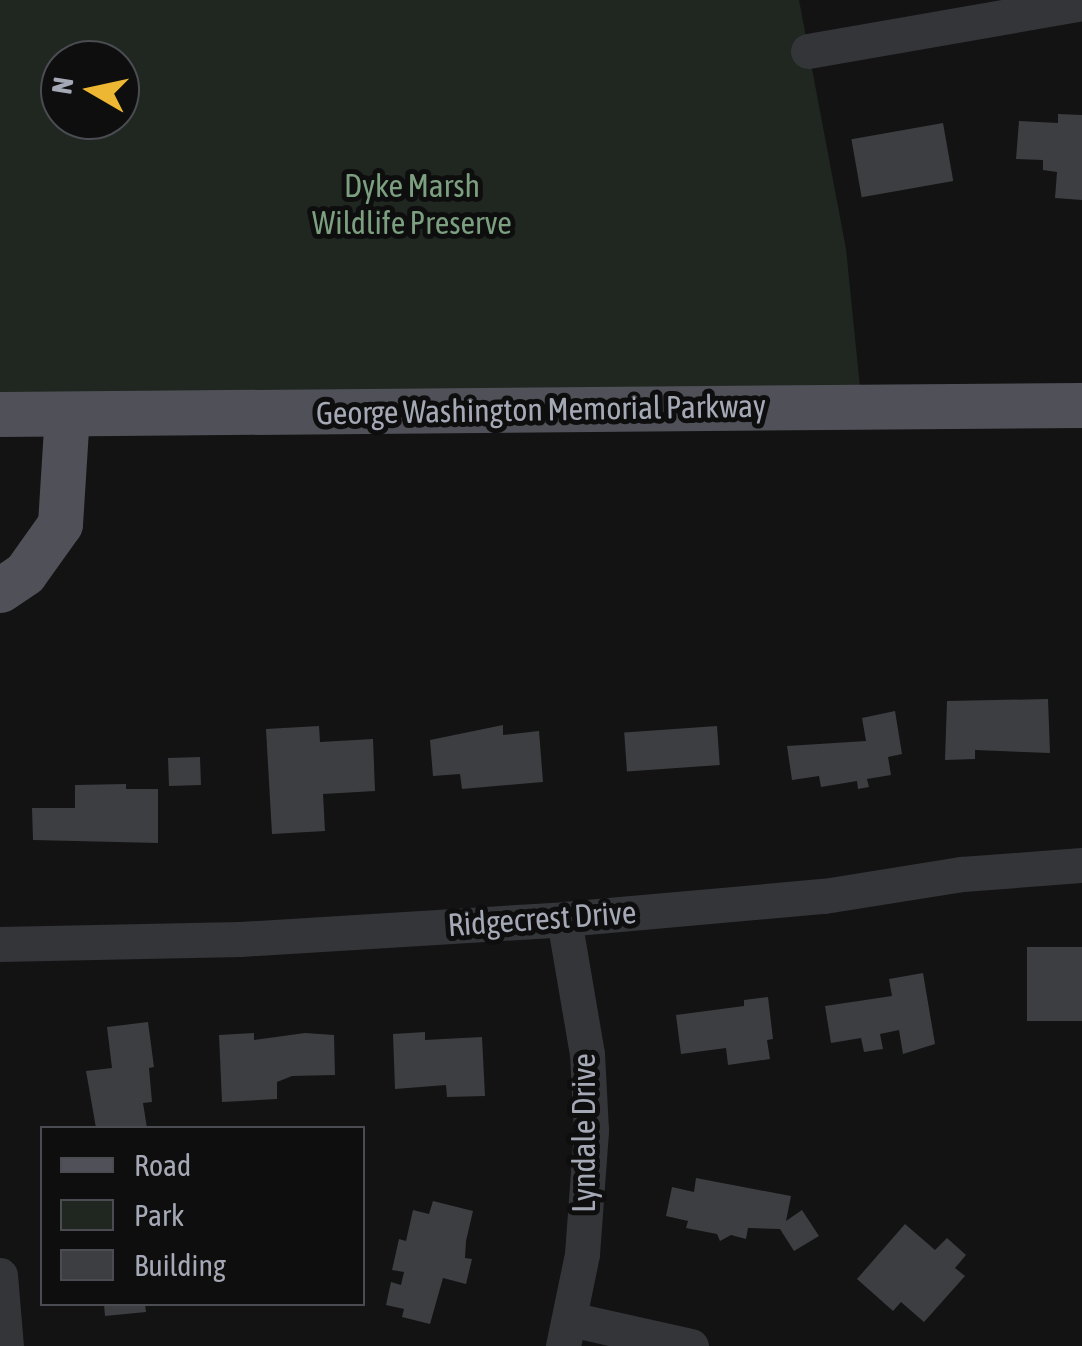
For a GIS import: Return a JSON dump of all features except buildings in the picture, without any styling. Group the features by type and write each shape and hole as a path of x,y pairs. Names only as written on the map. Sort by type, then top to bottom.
{"main road":[{"name":"George Washington Memorial Parkway","path":"0,414 1082,404"},
{"path":"0,590 25,573 60,524 67,414"}],"street":[{"path":"808,51 1082,3"},
{"name":"Ridgecrest Drive","path":"0,944 240,939 564,919 824,896 962,874 1082,865"},
{"name":"Lyndale Drive","path":"564,919 586,1054 591,1130 582,1254 566,1332"},
{"path":"0,1275 6,1346"},
{"path":"566,1332 691,1346"}],"green space":[{"name":"Dyke Marsh Wildlife Preserve","path":"0,0 799,0 846,249 862,407 0,411"}]}
